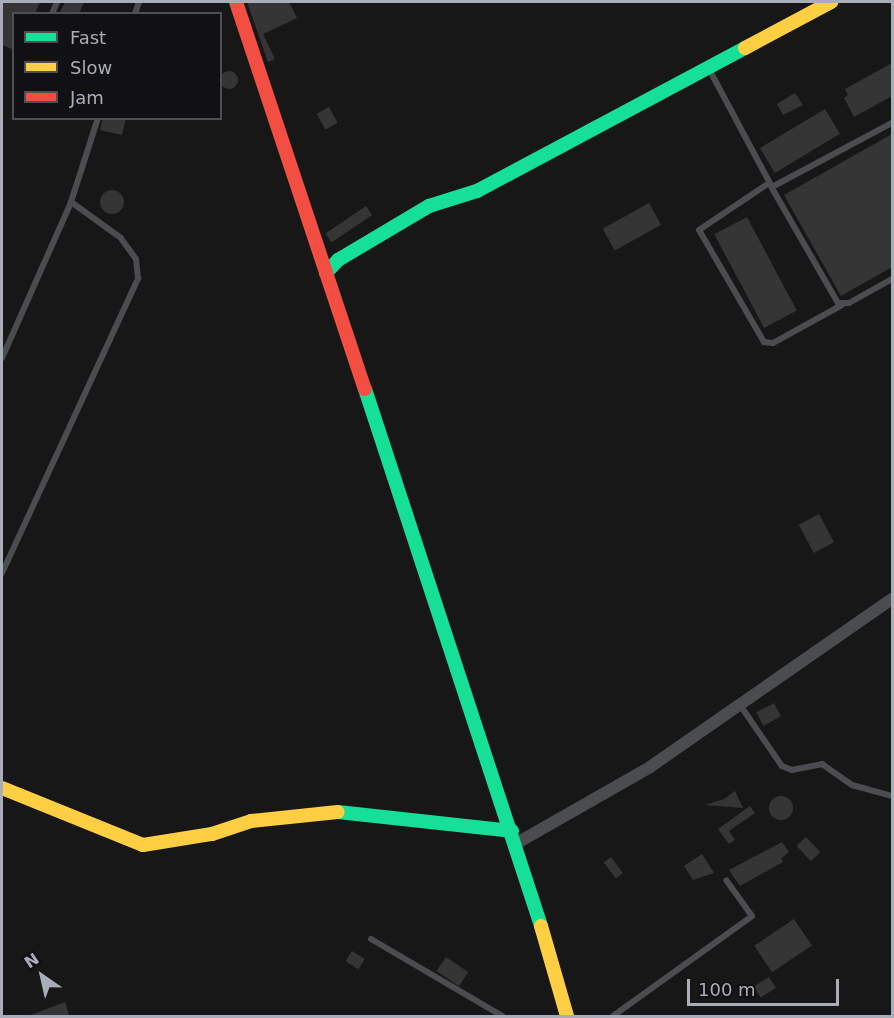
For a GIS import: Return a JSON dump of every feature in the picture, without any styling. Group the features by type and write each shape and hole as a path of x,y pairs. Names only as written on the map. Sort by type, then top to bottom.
{"street":[{"path":"236,2 514,837 567,1017"},
{"path":"326,273 338,260 429,206 477,191 707,66 831,2"},
{"path":"2,788 143,845 212,834 251,821 348,812 514,837 650,767 892,599"}],"lane":[{"path":"707,66 768,183 842,305"},
{"path":"2,358 71,202 97,120"},
{"path":"768,183 777,186 892,123"},
{"path":"768,183 699,230 758,338 773,343 892,279"},
{"path":"2,573 138,278 135,259 121,238 71,202"},
{"path":"740,705 782,766 792,770 822,764 852,785 892,796"},
{"path":"613,1017 752,916 726,880"},
{"path":"371,939 502,1017"}],"building":[{"path":"2,2 40,2 36,12 12,12 12,49 2,45"},
{"path":"65,2 84,2 80,12 60,12"},
{"path":"247,2 289,2 297,18 263,34 275,59 268,62"},
{"path":"892,63 892,96 854,117 844,98 848,95 845,89"},
{"path":"226,72 232,72 237,77 237,83 232,88 226,88 222,84 222,76"},
{"path":"795,93 803,105 783,115 777,104"},
{"path":"329,107 338,123 325,130 317,114"},
{"path":"825,109 840,134 775,173 760,148"},
{"path":"102,120 126,120 122,135 100,130"},
{"path":"892,134 892,267 841,296 784,195"},
{"path":"112,190 121,193 124,202 121,211 112,214 103,211 100,202 103,193"},
{"path":"649,203 661,225 615,251 603,229"},
{"path":"366,206 372,215 332,243 325,233"},
{"path":"747,217 797,311 764,328 714,234"},
{"path":"819,514 834,542 814,553 799,525"},
{"path":"774,703 781,716 763,726 756,712"},
{"path":"735,791 743,808 705,805 724,799"},
{"path":"781,796 789,800 793,808 789,816 781,820 773,816 769,808 773,800"},
{"path":"750,806 755,813 729,831 735,840 729,844 718,829"},
{"path":"806,837 820,852 811,861 796,846"},
{"path":"782,842 789,852 781,858 783,862 740,886 729,870"},
{"path":"702,854 714,873 693,880 684,866"},
{"path":"611,857 623,873 616,878 604,862"},
{"path":"794,919 812,946 772,972 754,946"},
{"path":"352,951 365,959 358,969 346,961"},
{"path":"446,957 468,972 459,986 436,971"},
{"path":"769,977 776,988 761,998 754,987"},
{"path":"65,1002 69,1015 28,1017 28,1016"}],"traffic: fast":[{"path":"326,273 338,260 429,206 477,191 745,48"},
{"path":"365,389 541,926"},
{"path":"338,812 512,831"}],"traffic: slow":[{"path":"745,48 831,2"},
{"path":"2,788 143,845 212,834 251,821 338,812"},
{"path":"541,926 567,1016"}],"traffic: jam":[{"path":"236,2 365,389"}]}
